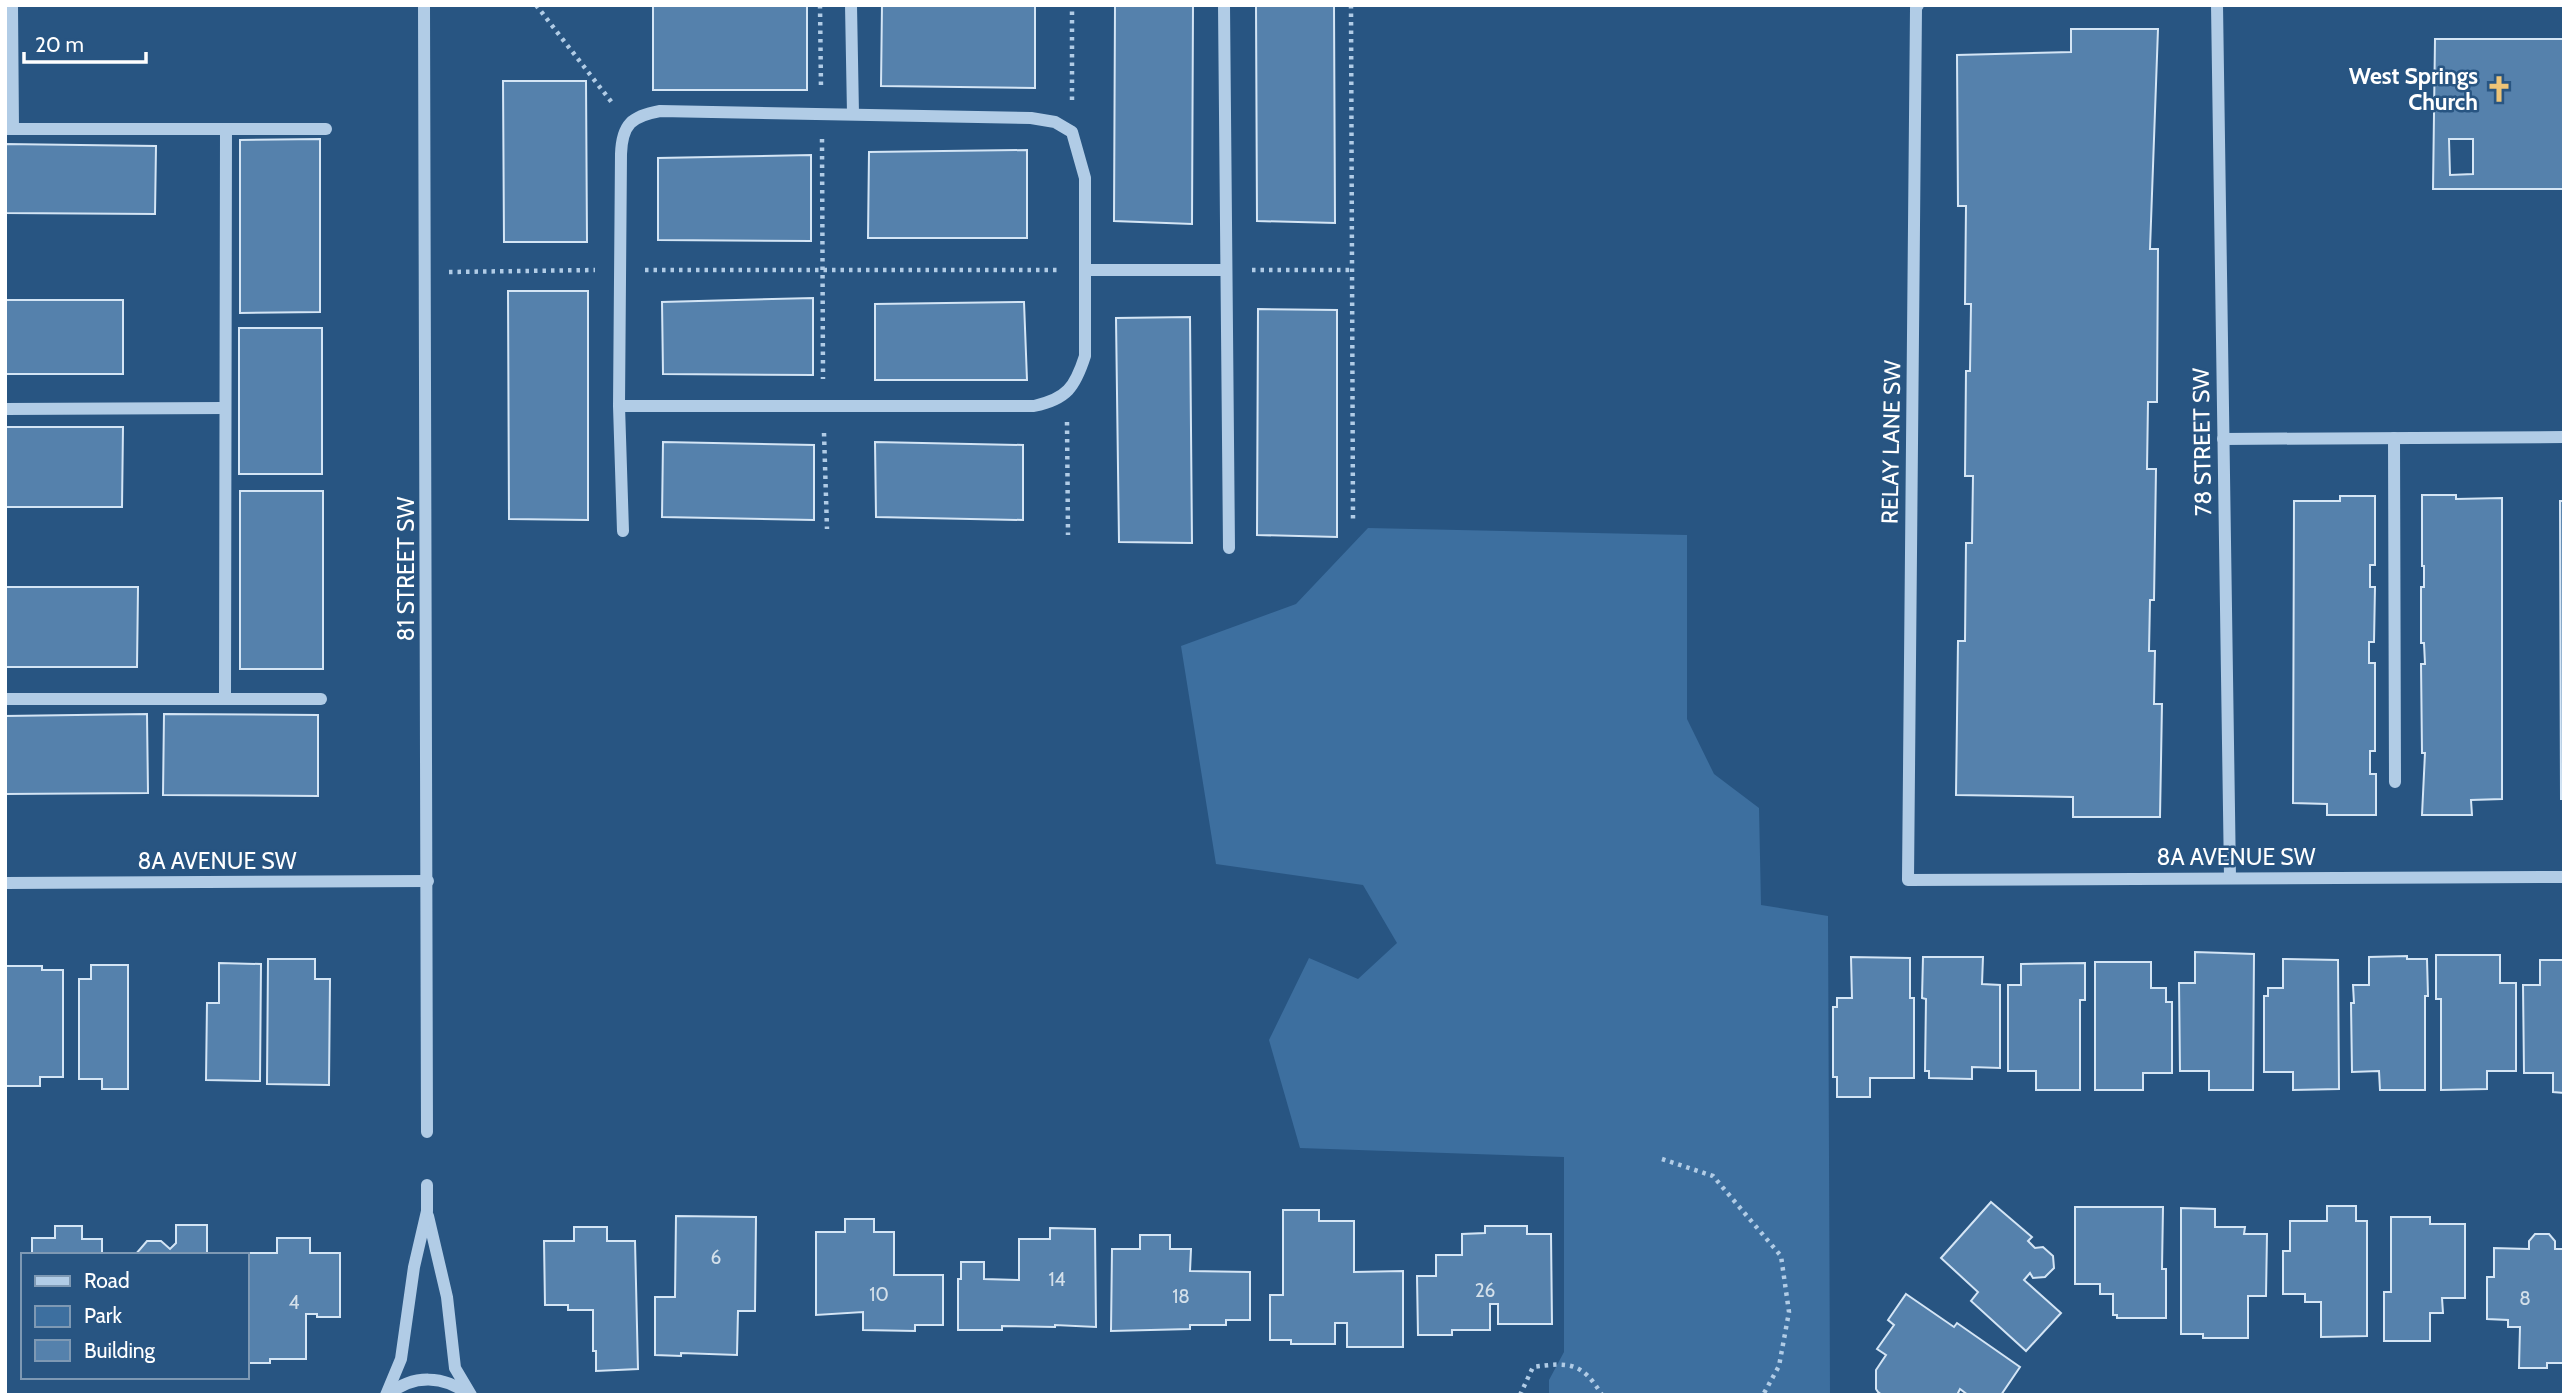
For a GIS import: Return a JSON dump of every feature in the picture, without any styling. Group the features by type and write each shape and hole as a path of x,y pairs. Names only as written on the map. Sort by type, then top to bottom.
{"street":[{"path":"12,5 9,129 326,129"},
{"name":"81 STREET SW","path":"424,5 427,1132"},
{"path":"851,5 853,114"},
{"path":"1224,5 1229,548"},
{"name":"RELAY LANE SW","path":"1908,880 1915,36 1918,5"},
{"name":"78 STREET SW","path":"2217,5 2230,877"},
{"path":"620,406 1034,406 1051,402 1067,393 1078,378 1085,356 1085,178 1072,132 1055,122 1031,118 822,113 660,111 642,114 628,124 621,137 620,406 623,531"},
{"path":"225,699 226,129"},
{"path":"1085,270 1226,271"},
{"path":"5,409 225,408"},
{"path":"2223,439 2564,437"},
{"path":"2394,438 2395,782"},
{"path":"5,699 321,699"},
{"name":"8A AVENUE SW","path":"1908,880 2564,877"},
{"name":"8A AVENUE SW","path":"5,883 428,881"},
{"path":"427,1185 427,1211 447,1297 455,1368 470,1395"},
{"path":"387,1395 401,1359 414,1266 427,1211"},
{"path":"387,1395 407,1383 435,1379 448,1382 470,1395"}],"path":[{"path":"536,5 628,124"},
{"path":"820,5 822,406 827,529"},
{"path":"1072,5 1072,132"},
{"path":"1351,5 1353,522"},
{"path":"425,272 1085,270"},
{"path":"1226,271 1350,270"},
{"path":"1067,393 1068,535"},
{"path":"1662,1159 1713,1176 1781,1256 1789,1312 1779,1366 1763,1395"},
{"path":"1520,1395 1533,1367 1564,1363 1585,1372 1602,1395"}],"green space":[{"path":"1368,528 1687,535 1687,719 1714,774 1759,808 1761,905 1828,916 1830,1395 1549,1395 1549,1380 1564,1352 1564,1157 1300,1148 1269,1040 1309,958 1358,979 1397,943 1363,885 1216,864 1181,646 1296,604"}],"building":[{"path":"653,5 807,5 807,90 653,90"},
{"path":"882,5 1035,5 1035,88 881,86"},
{"path":"1115,5 1193,5 1192,224 1114,221"},
{"path":"1256,5 1334,5 1335,223 1257,221"},
{"path":"2071,29 2158,29 2150,249 2158,249 2157,402 2148,402 2147,469 2156,469 2154,600 2150,600 2149,651 2155,651 2154,704 2162,704 2160,817 2073,817 2073,797 1956,795 1958,641 1965,641 1966,543 1972,543 1973,476 1965,476 1966,371 1970,371 1971,304 1965,304 1966,206 1958,206 1957,55 2071,52"},
{"name":"West Springs Church","path":"2435,39 2564,39 2564,189 2433,189","holes":["2449,139 2473,139 2473,174 2450,175"]},
{"path":"503,81 586,81 587,242 504,242"},
{"path":"320,139 320,312 240,313 240,140"},
{"path":"5,144 156,146 155,214 5,213"},
{"path":"1027,150 1027,238 868,238 869,152"},
{"path":"811,155 811,241 658,240 658,158"},
{"path":"508,291 588,291 588,520 509,519"},
{"path":"813,298 813,375 663,374 662,302"},
{"path":"5,300 123,300 123,374 5,374"},
{"path":"1024,302 1027,380 875,380 875,304"},
{"path":"1258,309 1337,310 1337,537 1257,535"},
{"path":"1190,317 1192,543 1119,542 1116,318"},
{"path":"239,328 322,328 322,474 239,474"},
{"path":"5,427 123,427 122,507 5,507"},
{"path":"663,442 814,445 814,520 662,517"},
{"path":"875,442 1023,445 1023,520 876,517"},
{"path":"240,491 323,491 323,669 240,669"},
{"path":"2422,495 2456,495 2456,499 2502,498 2502,799 2471,800 2472,815 2422,815 2425,753 2422,753 2421,664 2425,664 2424,643 2421,643 2421,587 2424,587"},
{"path":"2340,496 2375,496 2375,565 2370,565 2370,587 2375,587 2374,642 2369,642 2369,663 2375,663 2375,751 2370,751 2370,774 2376,774 2376,815 2327,815 2327,804 2293,803 2294,501 2340,501"},
{"path":"2560,501 2564,501 2564,799 2561,799"},
{"path":"5,587 138,587 137,667 5,667"},
{"path":"147,714 148,793 5,794 5,716"},
{"path":"164,714 318,715 318,796 163,795"},
{"path":"2195,952 2254,954 2253,1090 2209,1090 2209,1071 2180,1071 2179,983 2195,983"},
{"path":"2436,955 2500,955 2500,983 2516,983 2516,1071 2487,1071 2487,1089 2441,1090 2441,999 2436,999"},
{"path":"2407,956 2407,959 2427,959 2425,1090 2380,1090 2379,1071 2352,1072 2353,985 2369,985 2369,957"},
{"path":"1851,957 1910,958 1910,998 1914,998 1914,1078 1870,1078 1870,1097 1837,1097 1837,1077 1833,1077 1833,1007 1837,1007 1837,998 1852,998"},
{"path":"1923,957 1983,957 1982,984 2000,985 2000,1068 1972,1067 1972,1079 1929,1078 1929,1071 1925,1071 1926,999 1922,998"},
{"path":"268,959 315,959 315,979 330,979 329,1085 267,1084"},
{"path":"2283,959 2338,960 2339,1089 2293,1090 2293,1072 2264,1072 2264,996 2268,996 2268,988 2283,988"},
{"path":"2540,960 2564,960 2564,1093 2553,1092 2553,1073 2524,1073 2523,985 2540,985"},
{"path":"2095,962 2151,962 2151,988 2166,988 2166,1002 2172,1002 2172,1073 2143,1073 2143,1090 2095,1090"},
{"path":"219,963 261,964 260,1081 206,1080 207,1003 219,1003"},
{"path":"2085,963 2085,1000 2080,1000 2080,1090 2036,1090 2036,1071 2008,1071 2008,985 2021,985 2021,964"},
{"path":"91,965 128,965 128,1089 102,1089 102,1079 79,1079 79,979 91,979"},
{"path":"5,966 42,966 42,970 63,970 63,1077 40,1077 40,1086 5,1086"},
{"path":"1991,1202 2032,1237 2028,1241 2035,1248 2043,1247 2053,1256 2054,1268 2045,1277 2033,1278 2030,1273 2024,1280 2061,1313 2026,1351 1971,1301 1978,1292 1941,1258"},
{"path":"2327,1206 2356,1206 2356,1221 2367,1221 2367,1336 2321,1337 2321,1302 2305,1302 2305,1294 2283,1294 2283,1251 2290,1251 2290,1221 2327,1221"},
{"path":"2075,1207 2163,1207 2162,1269 2166,1269 2166,1318 2117,1318 2117,1315 2113,1315 2113,1294 2100,1294 2100,1284 2075,1284"},
{"path":"2181,1208 2215,1209 2215,1227 2245,1227 2244,1234 2267,1234 2266,1296 2248,1296 2248,1338 2203,1338 2203,1334 2181,1334"},
{"path":"1283,1210 1319,1210 1319,1221 1354,1221 1354,1272 1403,1271 1403,1347 1347,1347 1347,1323 1335,1323 1335,1344 1291,1344 1291,1340 1270,1340 1270,1295 1283,1295"},
{"path":"676,1216 756,1217 755,1311 738,1311 737,1355 655,1355 655,1297 675,1297"},
{"path":"2391,1217 2430,1217 2430,1224 2465,1224 2465,1298 2442,1298 2443,1313 2430,1313 2430,1341 2384,1341 2384,1292 2391,1292"},
{"path":"845,1219 874,1219 874,1232 894,1232 894,1275 943,1275 943,1325 915,1325 915,1331 863,1330 863,1312 816,1315 816,1232 845,1232"},
{"path":"176,1225 207,1225 207,1253 137,1253 147,1241 161,1241 170,1249 176,1243"},
{"path":"55,1226 82,1226 82,1239 102,1239 102,1253 32,1253 32,1238 55,1238"},
{"path":"1485,1226 1527,1226 1527,1234 1551,1234 1552,1324 1498,1324 1498,1304 1490,1304 1490,1330 1452,1330 1452,1335 1418,1335 1417,1276 1436,1276 1436,1255 1462,1255 1462,1234 1485,1233"},
{"path":"574,1227 607,1227 607,1241 635,1241 638,1369 596,1371 593,1310 568,1310 568,1305 545,1305 544,1241 574,1241"},
{"path":"1050,1228 1095,1229 1096,1327 1002,1326 1002,1330 958,1330 958,1279 961,1279 961,1262 984,1262 984,1279 1019,1280 1019,1239 1050,1239"},
{"path":"2535,1234 2549,1234 2555,1241 2555,1249 2564,1249 2564,1363 2547,1363 2547,1368 2519,1368 2520,1327 2508,1327 2508,1320 2487,1319 2487,1277 2494,1277 2494,1248 2529,1249 2529,1241"},
{"path":"1140,1235 1170,1235 1170,1249 1191,1249 1190,1271 1250,1272 1250,1320 1226,1320 1226,1325 1190,1325 1190,1329 1111,1331 1112,1249 1140,1249"},
{"path":"277,1238 310,1238 310,1253 340,1253 340,1317 306,1314 306,1359 270,1359 270,1363 248,1363 249,1253 277,1253"},
{"path":"1906,1294 1954,1327 1957,1323 2020,1367 2001,1395 1968,1395 1960,1389 1957,1395 1882,1395 1878,1392 1876,1370 1886,1355 1877,1349 1894,1325 1888,1320"}],"place":[{"name":"West Springs Church","path":"2499,89"}]}
